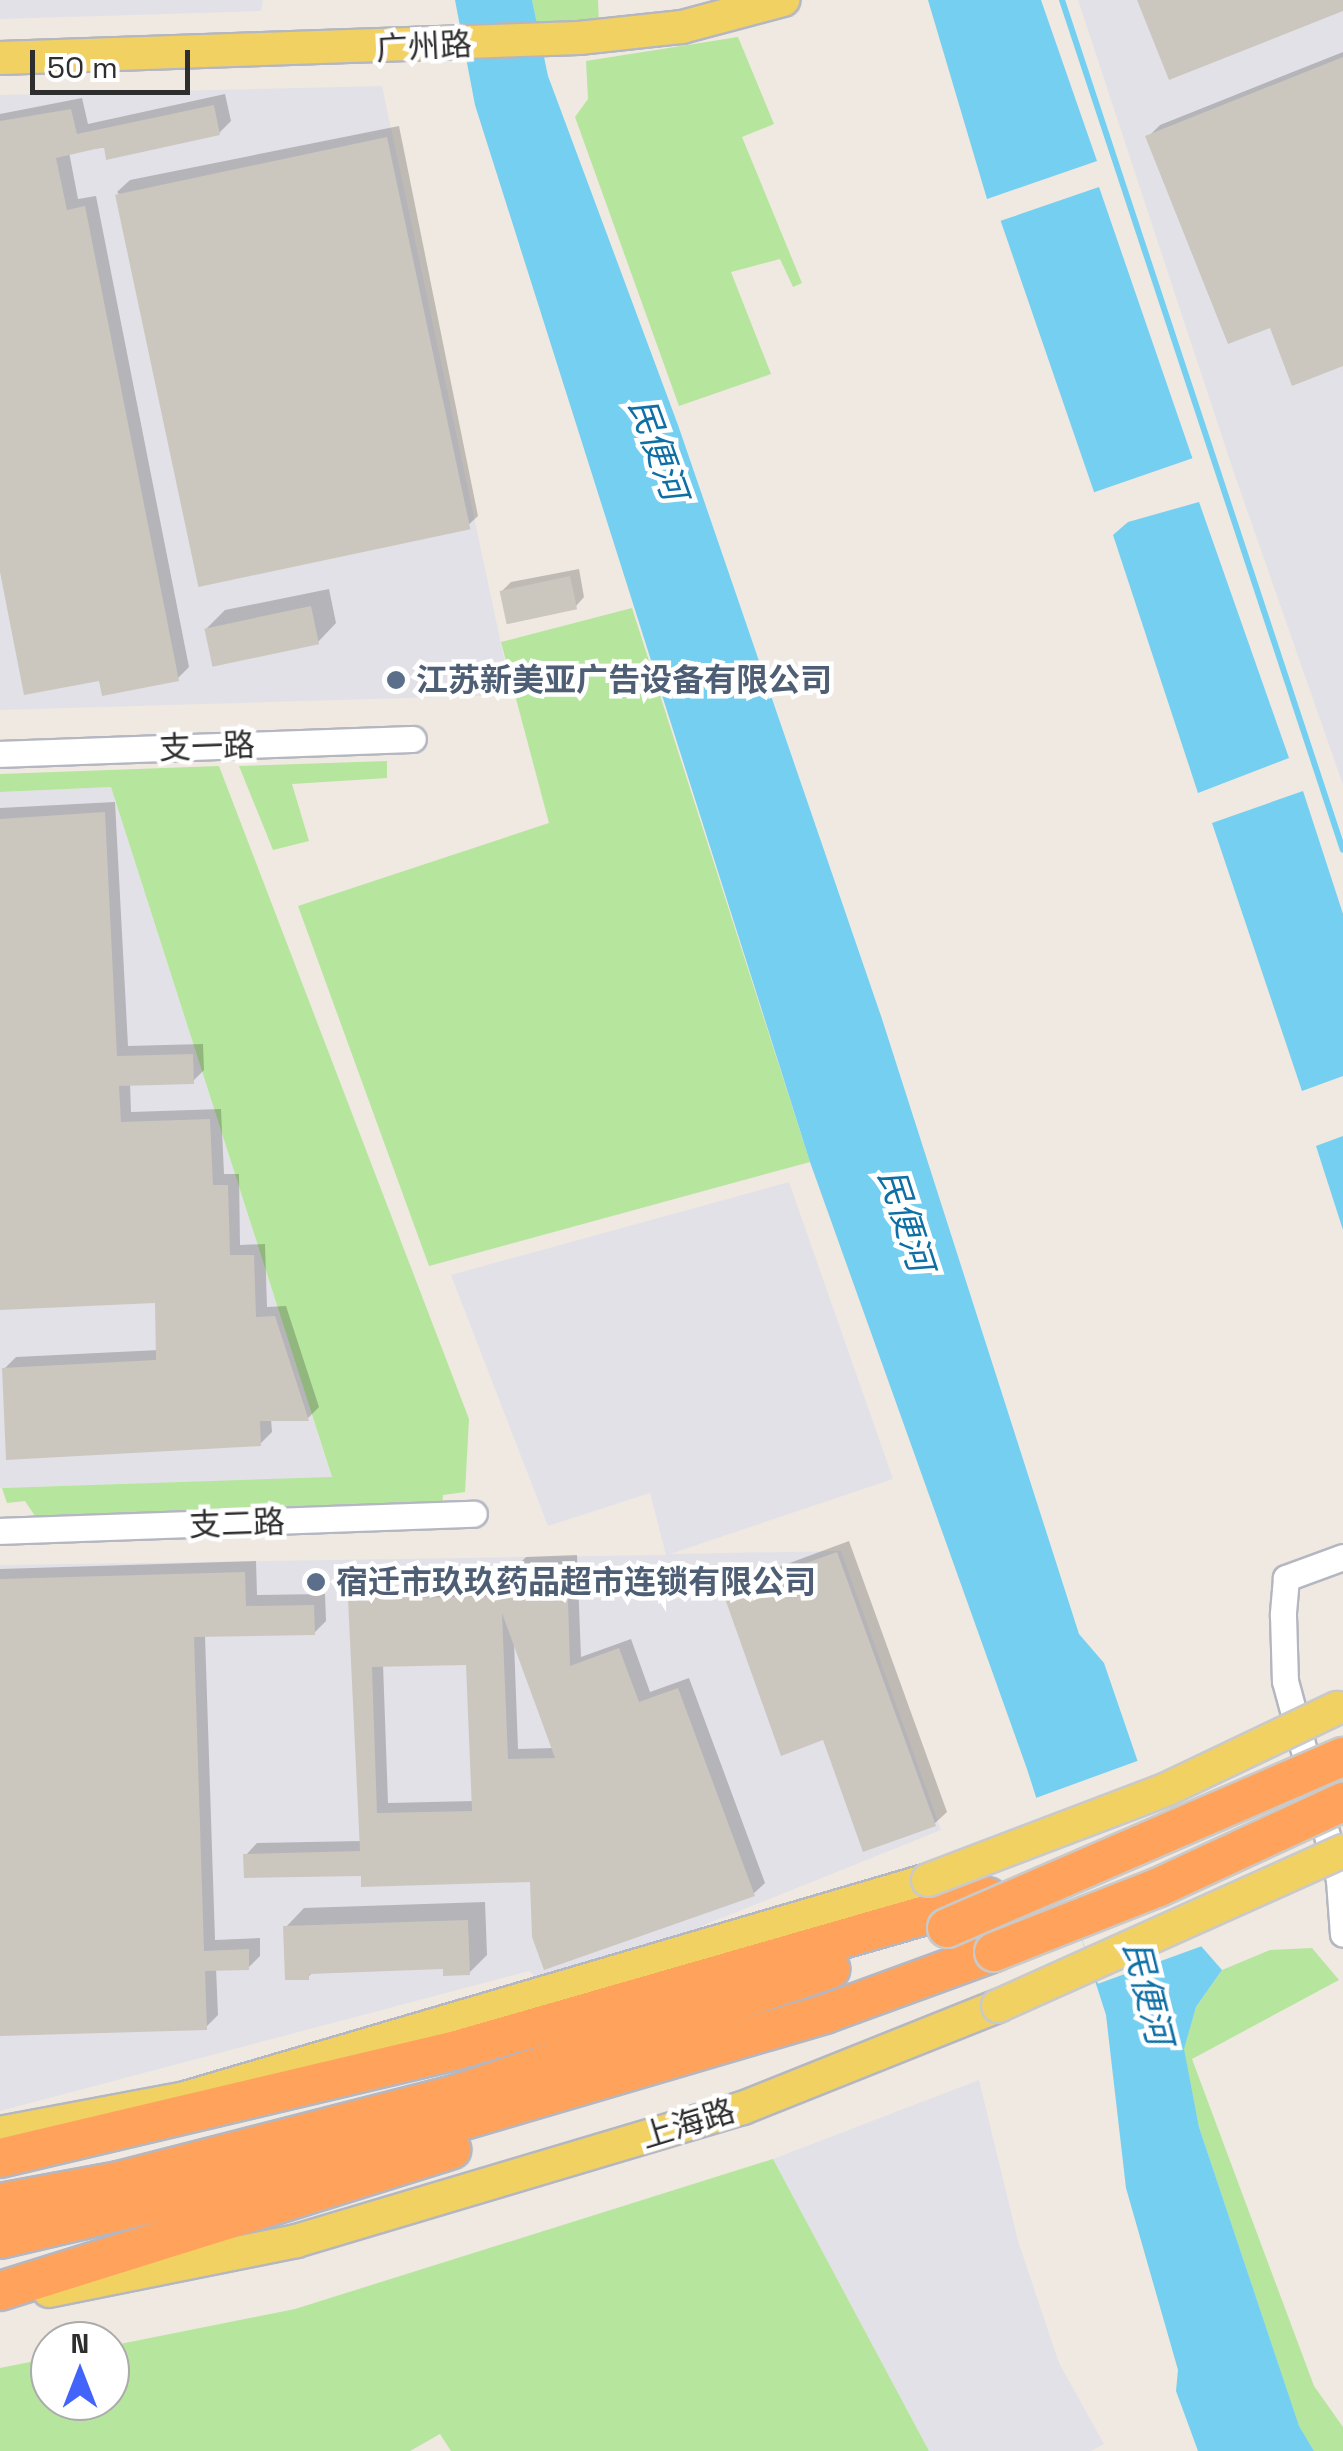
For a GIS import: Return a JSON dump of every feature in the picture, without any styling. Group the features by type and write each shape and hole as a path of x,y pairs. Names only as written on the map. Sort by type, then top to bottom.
{"highway":[{"path":"0,2158 460,2049 939,1906 1096,1865 1343,1757"},
{"name":"上海路","path":"0,2240 284,2173 825,2014 1160,1888 1343,1802"},
{"path":"0,2203 118,2181 454,2096 939,1906"},
{"path":"0,2292 712,2070 825,2014"}],"main road":[{"name":"广州路","path":"0,58 416,48 580,38 682,27 783,0"},
{"path":"0,2134 186,2098 939,1906 1340,1706"},
{"name":"上海路","path":"0,2300 314,2235 743,2108 998,2006 1343,1851"}],"street":[{"name":"支一路","path":"0,754 413,739"},
{"name":"支二路","path":"0,1531 474,1514"},
{"path":"1343,1557 1286,1578 1283,1615 1285,1681 1339,1880 1343,1934"}],"shaded area":[{"path":"0,0 263,0 261,11 0,19"},
{"path":"1078,0 1343,0 1343,785 1233,470"},
{"path":"382,86 512,695 0,710 0,95"},
{"path":"111,787 332,1478 0,1488 0,792"},
{"path":"789,1182 893,1479 670,1554 841,1551 941,1830 697,1928 702,1942 557,1997 529,1971 0,2111 0,1565 666,1555 650,1493 548,1526 451,1275"},
{"path":"979,2080 1018,2241 1059,2363 1104,2444 1091,2451 929,2451 773,2159"}],"green space":[{"path":"532,0 598,0 599,25 538,30"},
{"path":"738,37 774,124 742,137 802,283 793,287 780,259 731,272 771,374 679,406 575,117 588,99 586,61"},
{"path":"632,608 810,1162 429,1266 298,906 549,823 501,642"},
{"path":"387,761 387,778 292,784 309,841 273,850 239,766"},
{"path":"219,766 469,1419 465,1492 443,1495 442,1507 35,1516 25,1501 7,1503 2,1488 332,1477 111,787 0,792 0,774"},
{"path":"1312,1948 1339,1980 1192,2059 1314,2386 1343,2427 1343,2451 1314,2451 1299,2427 1199,2127 1183,2049 1196,2007 1222,1970 1270,1950"},
{"path":"773,2159 929,2451 451,2451 440,2434 410,2451 0,2451 0,2368 30,2362 30,2421 130,2421 130,2342 295,2309"}],"water":[{"name":"民便河","path":"455,0 532,0 548,76 678,425 882,1019 1079,1634 1104,1663 1201,1946 1222,1970 1196,2007 1184,2049 1199,2127 1299,2426 1314,2451 1198,2451 1176,2391 1178,2370 1126,2188 1106,2015 1027,1769 810,1162 475,105"},
{"path":"928,0 1041,0 1097,161 987,199"},
{"path":"1099,187 1192,458 1094,492 1001,221"},
{"path":"1199,502 1289,758 1198,793 1113,535 1128,522"},
{"path":"1303,791 1343,914 1343,1076 1302,1091 1212,823"},
{"path":"1343,1136 1343,1230 1316,1146"}],"pier":[{"path":"1140,1760 1207,1944 1098,1984 1031,1800"}],"building":[{"path":"1137,0 1343,0 1343,11 1169,80"},
{"path":"1343,57 1343,366 1292,386 1270,328 1228,344 1145,136"},
{"path":"214,105 220,135 106,160 104,147 56,158 67,210 85,206 179,681 102,696 99,681 24,695 0,572 0,121 71,109 77,134"},
{"path":"387,137 470,529 198,587 115,195"},
{"path":"570,576 577,609 507,624 500,591"},
{"path":"311,606 319,644 212,667 204,629"},
{"path":"105,812 117,1056 193,1054 194,1084 119,1086 121,1122 210,1119 213,1185 228,1185 230,1255 254,1255 256,1317 275,1316 309,1421 260,1421 261,1446 6,1460 2,1368 156,1360 155,1303 0,1310 0,819"},
{"path":"837,1552 936,1826 863,1852 823,1740 781,1756 723,1593"},
{"path":"567,1566 570,1666 619,1648 639,1702 678,1688 755,1896 544,1970 532,1937 530,1882 361,1887 361,1876 244,1878 243,1854 360,1851 348,1599 513,1596 512,1567","holes":["502,1613 555,1758 508,1759","466,1665 472,1811 377,1813 372,1667"]},
{"path":"245,1572 246,1606 314,1605 315,1635 194,1637 204,1951 249,1949 249,1970 205,1971 207,2030 0,2036 0,1579"},
{"path":"468,1920 470,1975 443,1976 443,1969 309,1974 309,1980 285,1980 283,1926"}],"waterway":[{"path":"1062,0 1343,850"}],"place":[{"name":"江苏新美亚广告设备有限公司","path":"396,680"},
{"name":"宿迁市玖玖药品超市连锁有限公司","path":"316,1582"}]}
